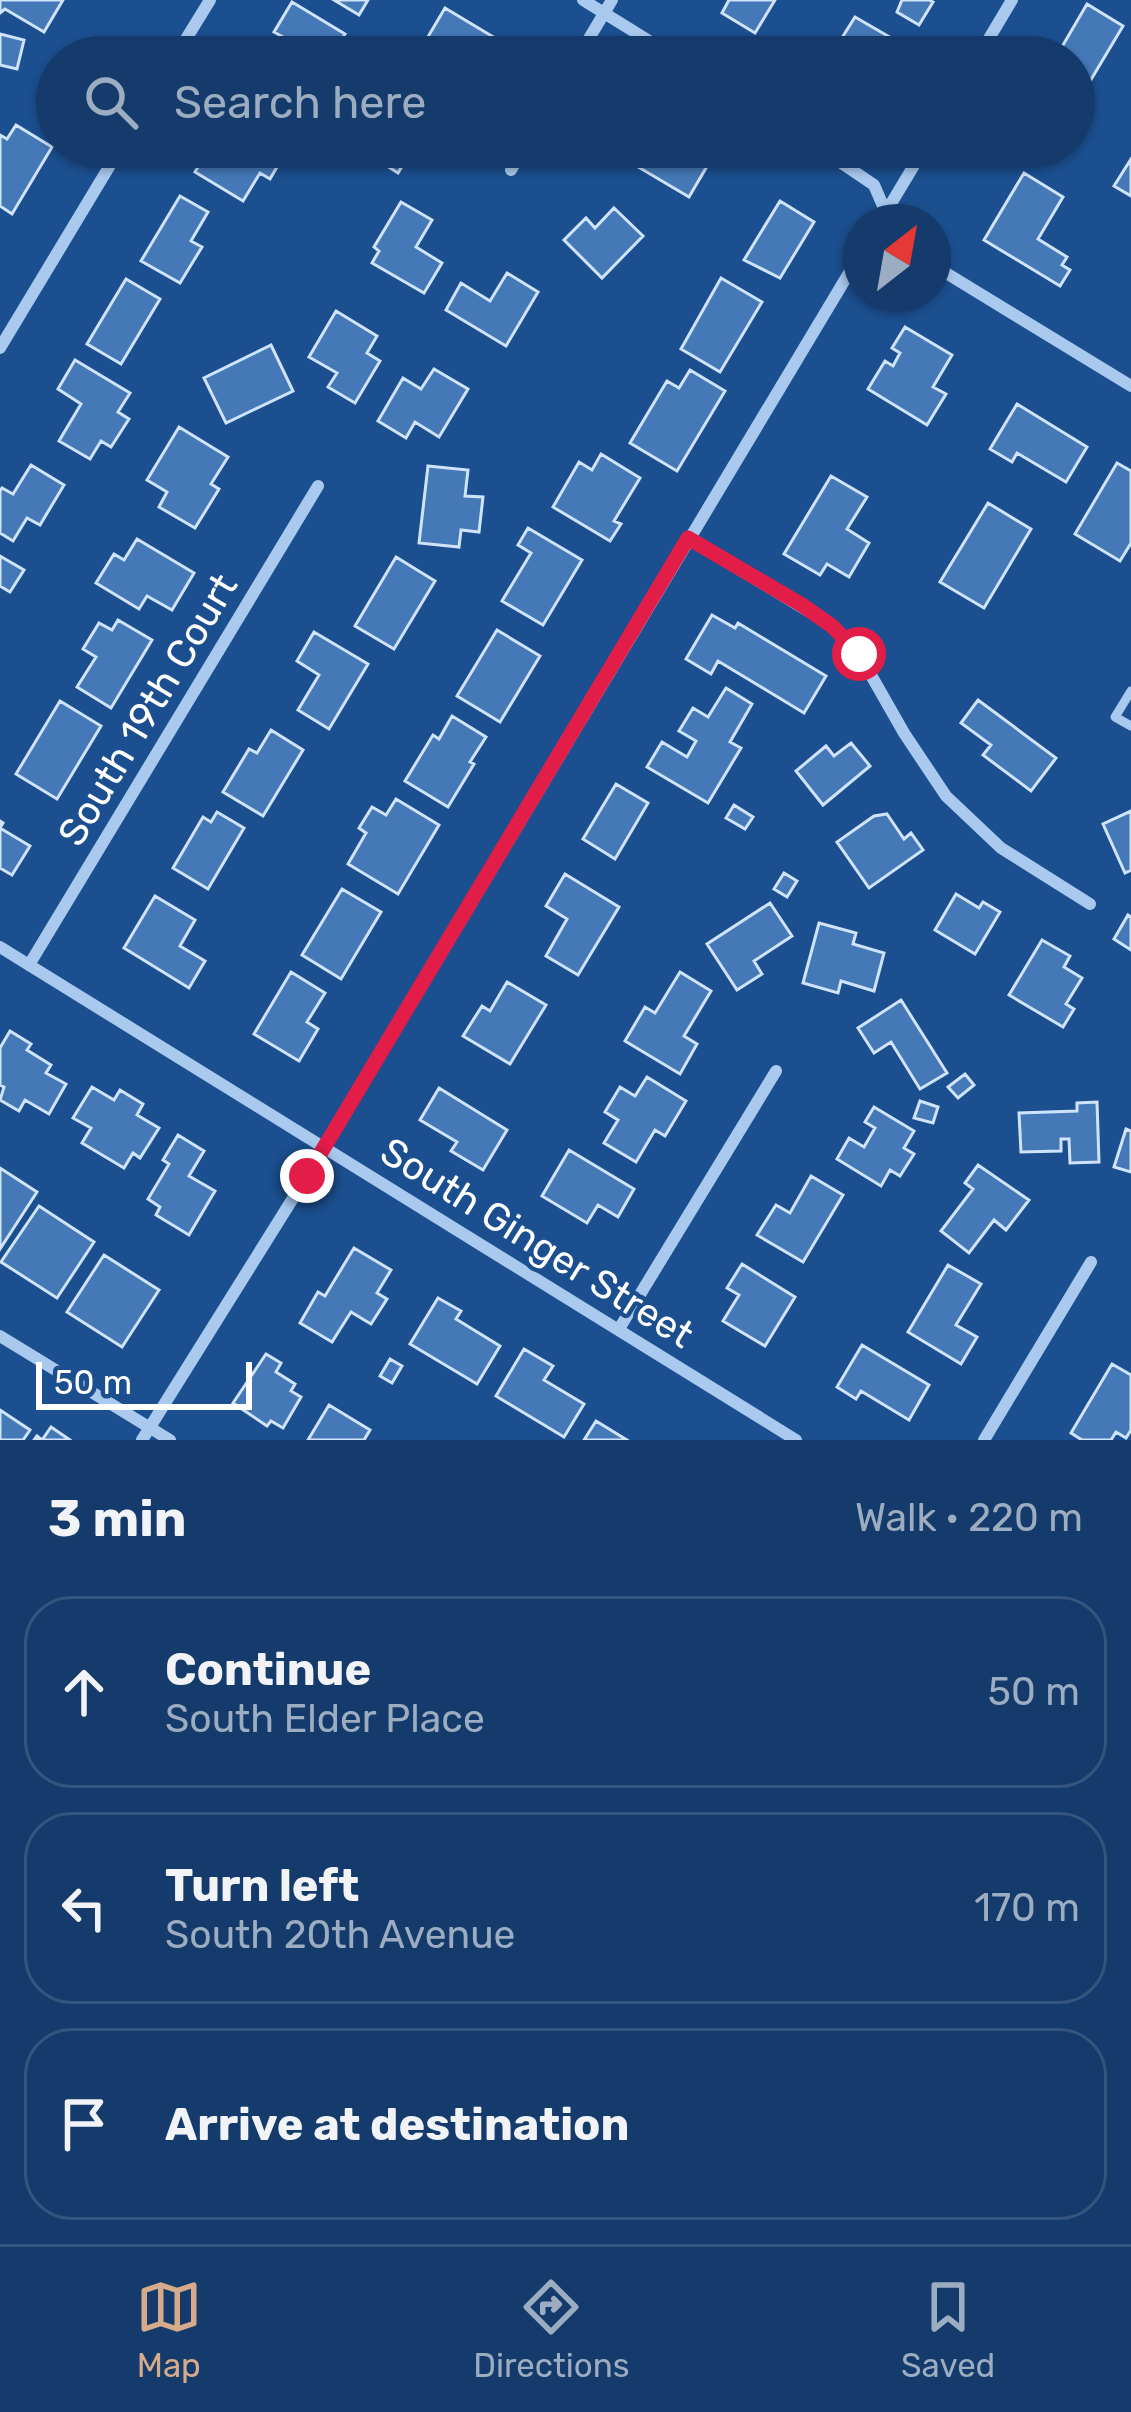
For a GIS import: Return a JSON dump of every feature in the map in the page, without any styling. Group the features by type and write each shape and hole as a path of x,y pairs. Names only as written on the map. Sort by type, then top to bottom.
{"street":[{"path":"188,36 210,0"},
{"path":"584,0 608,6 647,36"},
{"path":"991,36 1012,0"},
{"path":"590,36 608,6"},
{"path":"0,348 108,168"},
{"path":"852,168 874,184 881,204"},
{"path":"894,204 913,168"},
{"path":"951,276 1131,386"},
{"path":"146,1433 325,1147 843,283"},
{"name":"South 19th Court","path":"29,965 318,486"},
{"path":"688,538 832,626 859,654 946,796 1000,848 1090,904"},
{"name":"South Ginger Street","path":"0,947 796,1440"},
{"path":"619,1329 776,1071"},
{"path":"984,1440 1091,1262"},
{"path":"0,1336 146,1433 170,1440"}],"lane":[{"path":"1131,691 1115,717 1131,726"}],"building":[{"path":"0,0 63,0 44,32 5,9 0,13"},
{"path":"334,0 368,0 359,15"},
{"path":"729,0 775,0 755,33 722,13"},
{"path":"902,0 933,2 919,25 897,12"},
{"path":"292,2 345,34 281,36 274,32"},
{"path":"1087,4 1123,26 1095,73 1095,36 1068,36"},
{"path":"445,8 492,36 428,36"},
{"path":"855,17 888,36 843,36"},
{"path":"0,34 24,40 17,69 0,65"},
{"path":"16,125 36,137 39,168 12,214 0,206 0,135 7,139"},
{"path":"1131,159 1131,196 1114,186"},
{"path":"197,168 276,168 270,179 260,173 243,201 195,172"},
{"path":"640,168 706,168 689,197"},
{"path":"1024,173 1063,197 1038,239 1067,257 1062,265 1070,270 1060,286 984,240"},
{"path":"180,196 208,212 191,241 202,247 180,283 141,261"},
{"path":"780,201 814,222 780,278 744,260"},
{"path":"401,202 432,220 416,247 442,263 424,293 372,263 379,251 374,247"},
{"path":"614,208 643,236 602,278 564,240 586,218 595,228"},
{"path":"507,273 538,292 506,346 446,310 461,283 490,301"},
{"path":"721,278 762,302 720,372 681,349"},
{"path":"126,279 160,299 121,364 87,344"},
{"path":"336,311 377,336 367,353 380,361 355,403 328,387 337,373 309,357"},
{"path":"905,327 952,355 933,387 946,394 927,425 868,389 885,361 893,366 900,353 892,348"},
{"path":"271,345 293,391 226,423 204,378"},
{"path":"75,360 130,393 118,412 129,419 111,447 101,441 90,459 59,441 81,404 58,389"},
{"path":"434,369 468,389 439,437 415,422 406,438 378,421 403,378 421,389"},
{"path":"690,370 725,391 677,471 630,443 667,381 679,388"},
{"path":"1017,404 1087,447 1066,482 1017,453 1012,462 990,449"},
{"path":"179,427 228,457 211,484 219,489 195,528 159,507 167,492 147,480"},
{"path":"601,454 640,478 614,521 621,524 610,541 553,507 579,462 592,470"},
{"path":"1117,463 1131,471 1131,543 1120,561 1075,534"},
{"path":"31,465 64,485 40,525 27,518 13,541 0,533 0,491 13,494"},
{"path":"428,466 468,470 465,496 483,497 479,532 461,530 459,547 419,543"},
{"path":"831,476 867,497 847,529 869,543 849,577 827,564 820,575 784,554"},
{"path":"988,503 1031,529 984,608 940,582"},
{"path":"528,528 582,560 543,625 502,601 531,553 518,545"},
{"path":"137,539 194,573 172,610 147,596 139,609 96,583 114,554 124,560"},
{"path":"0,556 24,570 10,592 0,586"},
{"path":"396,557 435,581 394,649 355,626"},
{"path":"712,615 735,628 738,623 826,676 804,713 718,661 711,674 686,659"},
{"path":"118,620 152,640 111,708 77,687 96,657 83,649 99,623 112,630"},
{"path":"497,630 540,656 500,722 457,696"},
{"path":"314,632 368,664 329,729 298,710 319,675 297,661"},
{"path":"726,688 752,704 730,742 741,748 708,803 647,767 662,742 687,757 696,741 679,731 693,708 708,717"},
{"path":"978,700 1056,758 1031,791 983,755 991,745 961,723"},
{"path":"60,701 101,726 57,799 16,774"},
{"path":"452,716 486,737 448,807 405,781 433,735 439,739"},
{"path":"271,730 303,750 263,816 223,792 249,749 257,753"},
{"path":"851,743 870,766 823,805 796,771 826,746 834,756"},
{"path":"616,784 648,803 615,859 583,839"},
{"path":"396,799 439,825 398,894 348,864 366,833 359,828 372,807 386,815"},
{"path":"734,805 753,817 745,829 726,818"},
{"path":"1131,811 1131,870 1125,873 1103,824"},
{"path":"217,812 244,828 208,889 173,868 203,817 211,822"},
{"path":"887,814 904,839 911,833 923,850 869,888 837,842 874,816"},
{"path":"0,828 30,846 12,875 0,868"},
{"path":"784,873 797,881 787,897 774,889"},
{"path":"565,874 619,907 578,975 546,956 567,919 546,906"},
{"path":"342,889 381,912 341,979 302,955"},
{"path":"956,894 979,908 983,902 1000,912 975,954 935,930"},
{"path":"155,896 195,920 180,946 205,961 189,988 124,948"},
{"path":"770,903 792,936 754,961 762,974 737,990 707,944"},
{"path":"1131,917 1131,950 1114,939"},
{"path":"819,923 856,933 853,944 884,953 874,991 841,981 838,993 803,983"},
{"path":"1042,940 1070,956 1064,967 1082,978 1066,1004 1074,1009 1063,1027 1009,995"},
{"path":"291,972 325,993 307,1022 318,1029 299,1061 254,1034"},
{"path":"680,972 711,991 684,1036 697,1044 680,1074 625,1041 645,1007 655,1013"},
{"path":"507,982 546,1005 510,1064 463,1036 482,1006 490,1011"},
{"path":"901,1000 947,1073 920,1089 891,1042 874,1053 858,1028"},
{"path":"10,1031 31,1044 27,1050 51,1065 46,1073 66,1084 49,1114 25,1100 19,1111 0,1100 4,1087 0,1085 0,1048"},
{"path":"965,1074 974,1085 958,1098 948,1087"},
{"path":"647,1077 686,1101 665,1136 655,1130 636,1162 604,1143 618,1120 605,1112 620,1087 635,1096"},
{"path":"92,1087 114,1100 120,1090 143,1104 137,1115 159,1128 140,1158 133,1153 124,1168 82,1143 91,1128 73,1118"},
{"path":"439,1088 507,1130 483,1170 451,1151 457,1142 420,1120"},
{"path":"920,1101 938,1107 933,1123 914,1118"},
{"path":"1097,1102 1099,1162 1070,1163 1069,1139 1061,1139 1061,1151 1021,1152 1019,1113 1077,1111 1077,1103"},
{"path":"874,1107 914,1131 904,1148 914,1154 900,1176 890,1170 881,1186 837,1159 849,1138 864,1147 875,1128 865,1122"},
{"path":"1126,1129 1131,1131 1131,1172 1114,1167"},
{"path":"178,1135 204,1151 189,1176 215,1191 189,1235 156,1215 160,1207 148,1199 169,1164 163,1160"},
{"path":"569,1150 634,1189 618,1217 598,1205 587,1223 542,1196"},
{"path":"978,1165 1029,1200 1006,1230 994,1220 969,1253 941,1231 973,1189 965,1183"},
{"path":"0,1168 37,1192 0,1249"},
{"path":"811,1176 843,1195 803,1262 757,1235 776,1205 790,1213"},
{"path":"39,1206 94,1242 57,1298 1,1262"},
{"path":"354,1248 391,1270 377,1293 387,1299 371,1324 351,1312 332,1342 300,1323 318,1292 325,1296"},
{"path":"104,1255 159,1290 122,1347 67,1312"},
{"path":"742,1264 795,1297 765,1346 723,1321 739,1295 727,1288"},
{"path":"948,1265 981,1284 956,1325 977,1337 961,1364 908,1332"},
{"path":"438,1298 461,1311 456,1319 500,1346 477,1384 410,1344"},
{"path":"862,1345 929,1385 909,1420 861,1391 856,1399 837,1387"},
{"path":"524,1349 553,1366 544,1380 584,1404 564,1437 496,1396"},
{"path":"266,1354 281,1363 276,1372 295,1384 291,1391 301,1397 283,1428 271,1421 267,1426 233,1403"},
{"path":"390,1359 402,1366 392,1383 380,1376"},
{"path":"1112,1364 1131,1375 1131,1430 1126,1438 1116,1432 1111,1440 1082,1440 1071,1433"},
{"path":"329,1405 370,1430 364,1440 308,1440"},
{"path":"0,1410 30,1430 23,1440 0,1440"},
{"path":"596,1421 627,1440 584,1440"},
{"path":"51,1427 70,1440 42,1440"}],"route":[{"path":"307,1176 688,538 802,605 832,626 859,654"}]}
